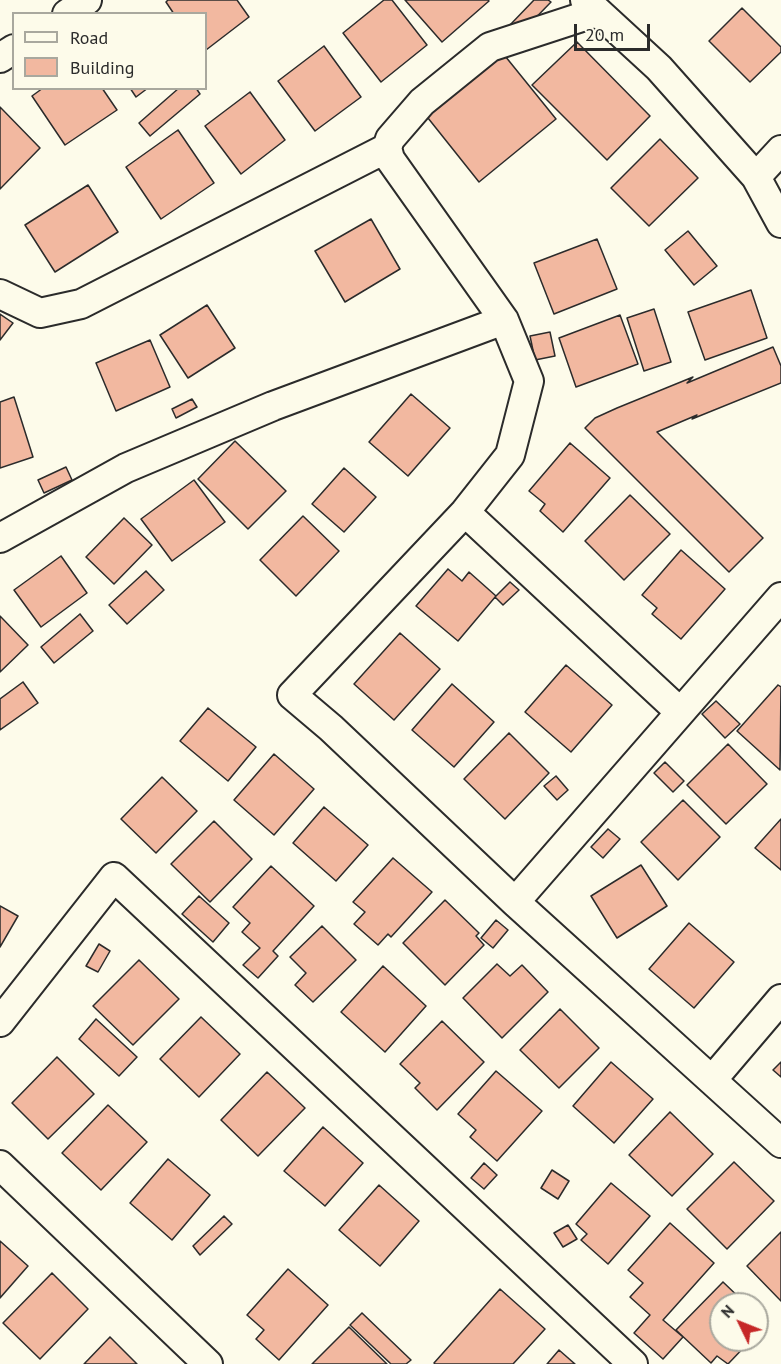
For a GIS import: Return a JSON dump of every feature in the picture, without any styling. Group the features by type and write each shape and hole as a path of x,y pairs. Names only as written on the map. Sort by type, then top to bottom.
{"street":[{"path":"70,12 87,0"},
{"path":"781,223 756,177 659,68 591,6 490,47 422,102 390,139 387,148 390,159 504,320 529,381 510,455 465,512 292,695 331,728 515,902 781,1143"},
{"path":"0,294 40,314 81,304 387,148"},
{"path":"756,177 781,150"},
{"path":"0,538 126,468 273,406 504,320"},
{"path":"465,512 680,712"},
{"path":"515,902 781,597"},
{"path":"0,1022 114,877 633,1364"},
{"path":"712,1080 781,999"},
{"path":"0,1165 208,1364"}],"building":[{"path":"168,0 237,0 249,17 207,49 207,12 173,12 166,2"},
{"path":"384,0 392,0 427,45 381,82 343,33"},
{"path":"405,0 488,0 489,1 442,42"},
{"path":"534,0 551,2 519,35 509,26"},
{"path":"742,8 781,47 781,52 750,82 709,41"},
{"path":"577,42 650,116 607,160 532,85"},
{"path":"324,46 361,97 315,131 278,81"},
{"path":"501,51 556,119 479,182 424,113"},
{"path":"40,90 103,90 117,110 65,145 32,96"},
{"path":"131,90 145,90 136,97"},
{"path":"177,90 197,90 200,94 150,136 139,123"},
{"path":"250,92 285,140 241,174 205,126"},
{"path":"0,107 40,148 0,189"},
{"path":"178,130 214,183 161,219 126,167"},
{"path":"660,139 698,178 649,226 611,188"},
{"path":"88,185 118,232 55,272 25,225"},
{"path":"371,219 400,269 345,302 315,251"},
{"path":"688,231 717,266 694,285 665,250"},
{"path":"597,239 617,289 554,314 534,263"},
{"path":"751,290 767,338 705,360 688,312"},
{"path":"207,305 235,348 188,378 160,335"},
{"path":"654,309 671,362 644,371 627,318"},
{"path":"0,314 13,323 0,340"},
{"path":"620,315 638,364 576,387 559,338"},
{"path":"550,332 555,356 535,360 530,336"},
{"path":"150,340 170,387 116,411 96,363"},
{"path":"773,347 781,366 781,383 657,432 763,538 729,572 585,428 595,418 617,408 693,377 687,383"},
{"path":"411,394 450,428 408,476 369,442"},
{"path":"14,397 33,457 0,468 0,402"},
{"path":"192,399 197,407 176,418 172,409"},
{"path":"235,441 286,491 248,529 198,479"},
{"path":"570,443 610,478 563,532 540,511 545,504 529,491"},
{"path":"66,467 72,480 44,493 38,480"},
{"path":"344,468 376,497 344,532 312,504"},
{"path":"194,480 225,522 172,561 141,519"},
{"path":"630,495 670,534 624,580 585,541"},
{"path":"303,516 339,551 296,596 260,560"},
{"path":"124,518 152,545 114,584 86,557"},
{"path":"681,550 725,589 681,639 652,614 657,608 642,595"},
{"path":"61,556 87,593 41,627 14,590"},
{"path":"448,569 462,581 469,572 496,596 458,641 416,606"},
{"path":"146,571 164,590 127,624 109,605"},
{"path":"510,582 519,590 503,605 495,597"},
{"path":"80,614 93,631 54,663 41,647"},
{"path":"0,616 28,645 0,672"},
{"path":"400,633 440,669 394,720 354,684"},
{"path":"566,665 612,705 571,752 525,712"},
{"path":"23,682 38,703 0,730 0,699"},
{"path":"452,684 494,722 454,767 412,730"},
{"path":"778,685 781,687 780,770 737,731"},
{"path":"716,701 740,724 725,738 702,714"},
{"path":"208,708 256,747 228,781 180,741"},
{"path":"509,733 549,773 505,819 464,779"},
{"path":"728,744 767,784 726,824 687,785"},
{"path":"274,754 314,789 274,835 234,800"},
{"path":"665,762 684,781 673,792 654,773"},
{"path":"556,776 568,790 557,800 544,786"},
{"path":"162,777 197,811 156,853 121,819"},
{"path":"683,800 720,837 678,880 641,842"},
{"path":"324,807 368,845 336,881 293,843"},
{"path":"781,819 781,870 755,848"},
{"path":"214,821 252,859 210,902 171,864"},
{"path":"608,829 620,839 603,858 591,847"},
{"path":"393,858 432,892 391,937 388,934 378,945 354,924 365,912 353,902"},
{"path":"641,865 667,906 617,938 591,896"},
{"path":"271,866 314,906 273,951 278,956 258,978 243,965 260,948 242,932 250,923 233,907"},
{"path":"199,896 229,923 213,942 182,914"},
{"path":"445,900 479,933 476,936 484,945 445,985 403,943"},
{"path":"0,906 18,916 0,947"},
{"path":"496,920 508,930 493,948 481,938"},
{"path":"689,923 734,962 694,1008 649,969"},
{"path":"322,926 356,960 313,1002 295,985 306,973 290,957"},
{"path":"99,944 110,951 98,972 86,966"},
{"path":"139,960 179,999 133,1045 93,1006"},
{"path":"497,964 510,976 522,965 548,992 502,1038 463,998"},
{"path":"383,966 426,1006 385,1052 341,1012"},
{"path":"560,1009 599,1048 559,1088 520,1050"},
{"path":"201,1017 240,1054 199,1097 160,1059"},
{"path":"96,1019 137,1057 119,1076 79,1039"},
{"path":"442,1021 484,1062 437,1110 415,1088 420,1083 400,1064"},
{"path":"57,1057 94,1094 48,1139 12,1103"},
{"path":"611,1062 653,1099 614,1143 573,1106"},
{"path":"781,1062 781,1077 773,1070"},
{"path":"496,1071 542,1111 497,1161 470,1137 476,1130 458,1114"},
{"path":"267,1072 305,1108 258,1156 221,1120"},
{"path":"108,1105 147,1142 101,1190 62,1153"},
{"path":"670,1112 713,1154 672,1196 629,1155"},
{"path":"323,1127 363,1163 325,1206 284,1171"},
{"path":"168,1159 210,1195 172,1240 130,1203"},
{"path":"734,1162 774,1201 727,1249 687,1209"},
{"path":"484,1163 497,1175 484,1189 471,1178"},
{"path":"552,1170 569,1181 558,1199 541,1188"},
{"path":"611,1183 650,1216 608,1264 581,1240 587,1234 576,1224"},
{"path":"379,1185 419,1221 380,1266 339,1230"},
{"path":"224,1216 232,1224 200,1255 193,1246"},
{"path":"670,1223 714,1263 663,1320 683,1337 663,1359 634,1333 650,1315 630,1297 643,1283 628,1270"},
{"path":"568,1225 577,1239 563,1247 554,1233"},
{"path":"781,1232 781,1301 747,1266"},
{"path":"0,1241 28,1266 0,1298"},
{"path":"288,1269 328,1305 279,1360 256,1339 264,1330 247,1315"},
{"path":"52,1273 88,1309 40,1359 3,1323"},
{"path":"723,1282 733,1292 713,1292"},
{"path":"500,1289 545,1329 513,1364 435,1364 434,1363"},
{"path":"709,1296 709,1352 740,1352 728,1364 717,1356 711,1363 676,1330"},
{"path":"362,1313 411,1360 406,1364 391,1364 350,1325"},
{"path":"349,1327 387,1364 312,1364"},
{"path":"110,1337 137,1364 84,1364"},
{"path":"559,1350 575,1364 547,1364"}]}
